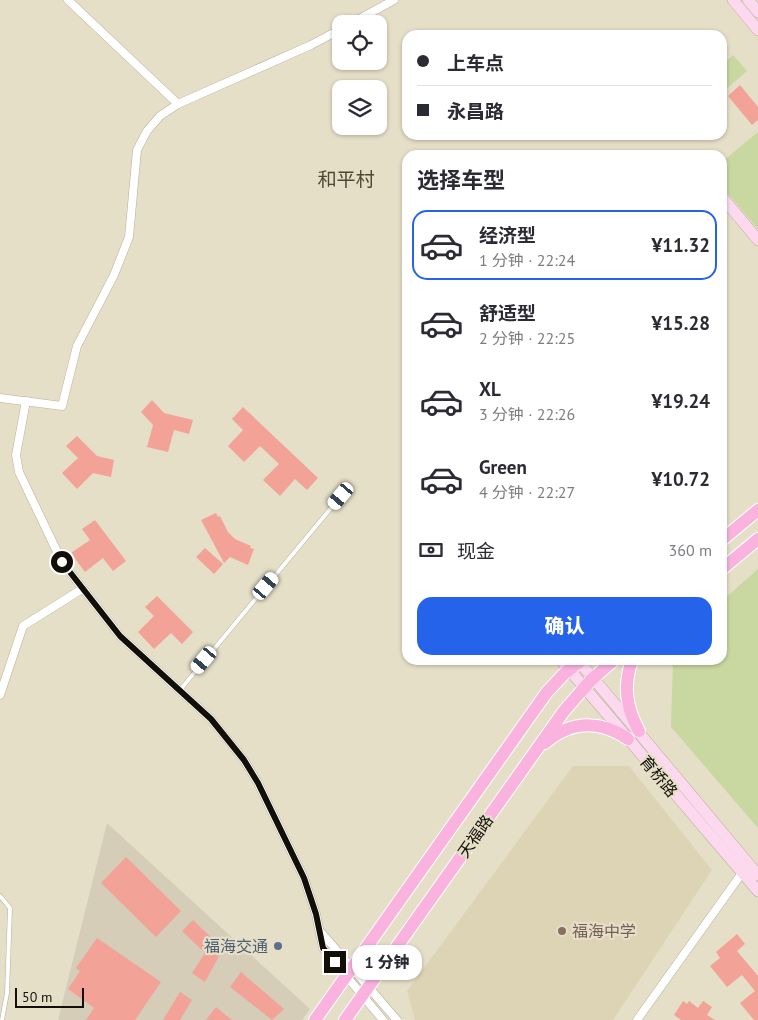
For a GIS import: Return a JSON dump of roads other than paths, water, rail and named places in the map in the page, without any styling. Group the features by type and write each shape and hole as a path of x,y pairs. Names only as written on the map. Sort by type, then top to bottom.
{"main road":[{"path":"727,536 758,510"},
{"path":"727,565 758,539"},
{"name":"天福路","path":"315,1020 547,692 575,665"},
{"name":"天福路","path":"345,1020 564,711 584,688 608,665"},
{"path":"631,665 626,687 627,704 639,731"},
{"path":"536,751 562,732 589,724 615,730 628,739"}],"street":[{"path":"68,0 178,104"},
{"path":"79,10 80,0"},
{"path":"366,15 394,0"},
{"path":"733,0 758,30"},
{"path":"748,0 757,10"},
{"path":"0,398 62,406 77,346 114,275 129,237 137,150 147,131 160,116 178,104 332,34"},
{"path":"727,203 758,240"},
{"path":"26,401 16,455 19,472 54,546 82,589 120,636 180,690 228,739 254,775 304,878 312,898 320,930 383,1020"},
{"path":"0,695 23,626 82,589"},
{"name":"育桥路","path":"565,665 758,892"},
{"name":"育桥路","path":"583,665 758,875"},
{"path":"637,1020 742,873"},
{"path":"365,992 397,1020"}],"lane":[{"path":"180,690 341,496"},
{"path":"0,896 10,908 8,993 2,1020"}],"place":[{"name":"福海中学","path":"562,931"},
{"name":"福海交通","path":"278,946"}],"district":[{"name":"和平村","path":"346,179"}]}
